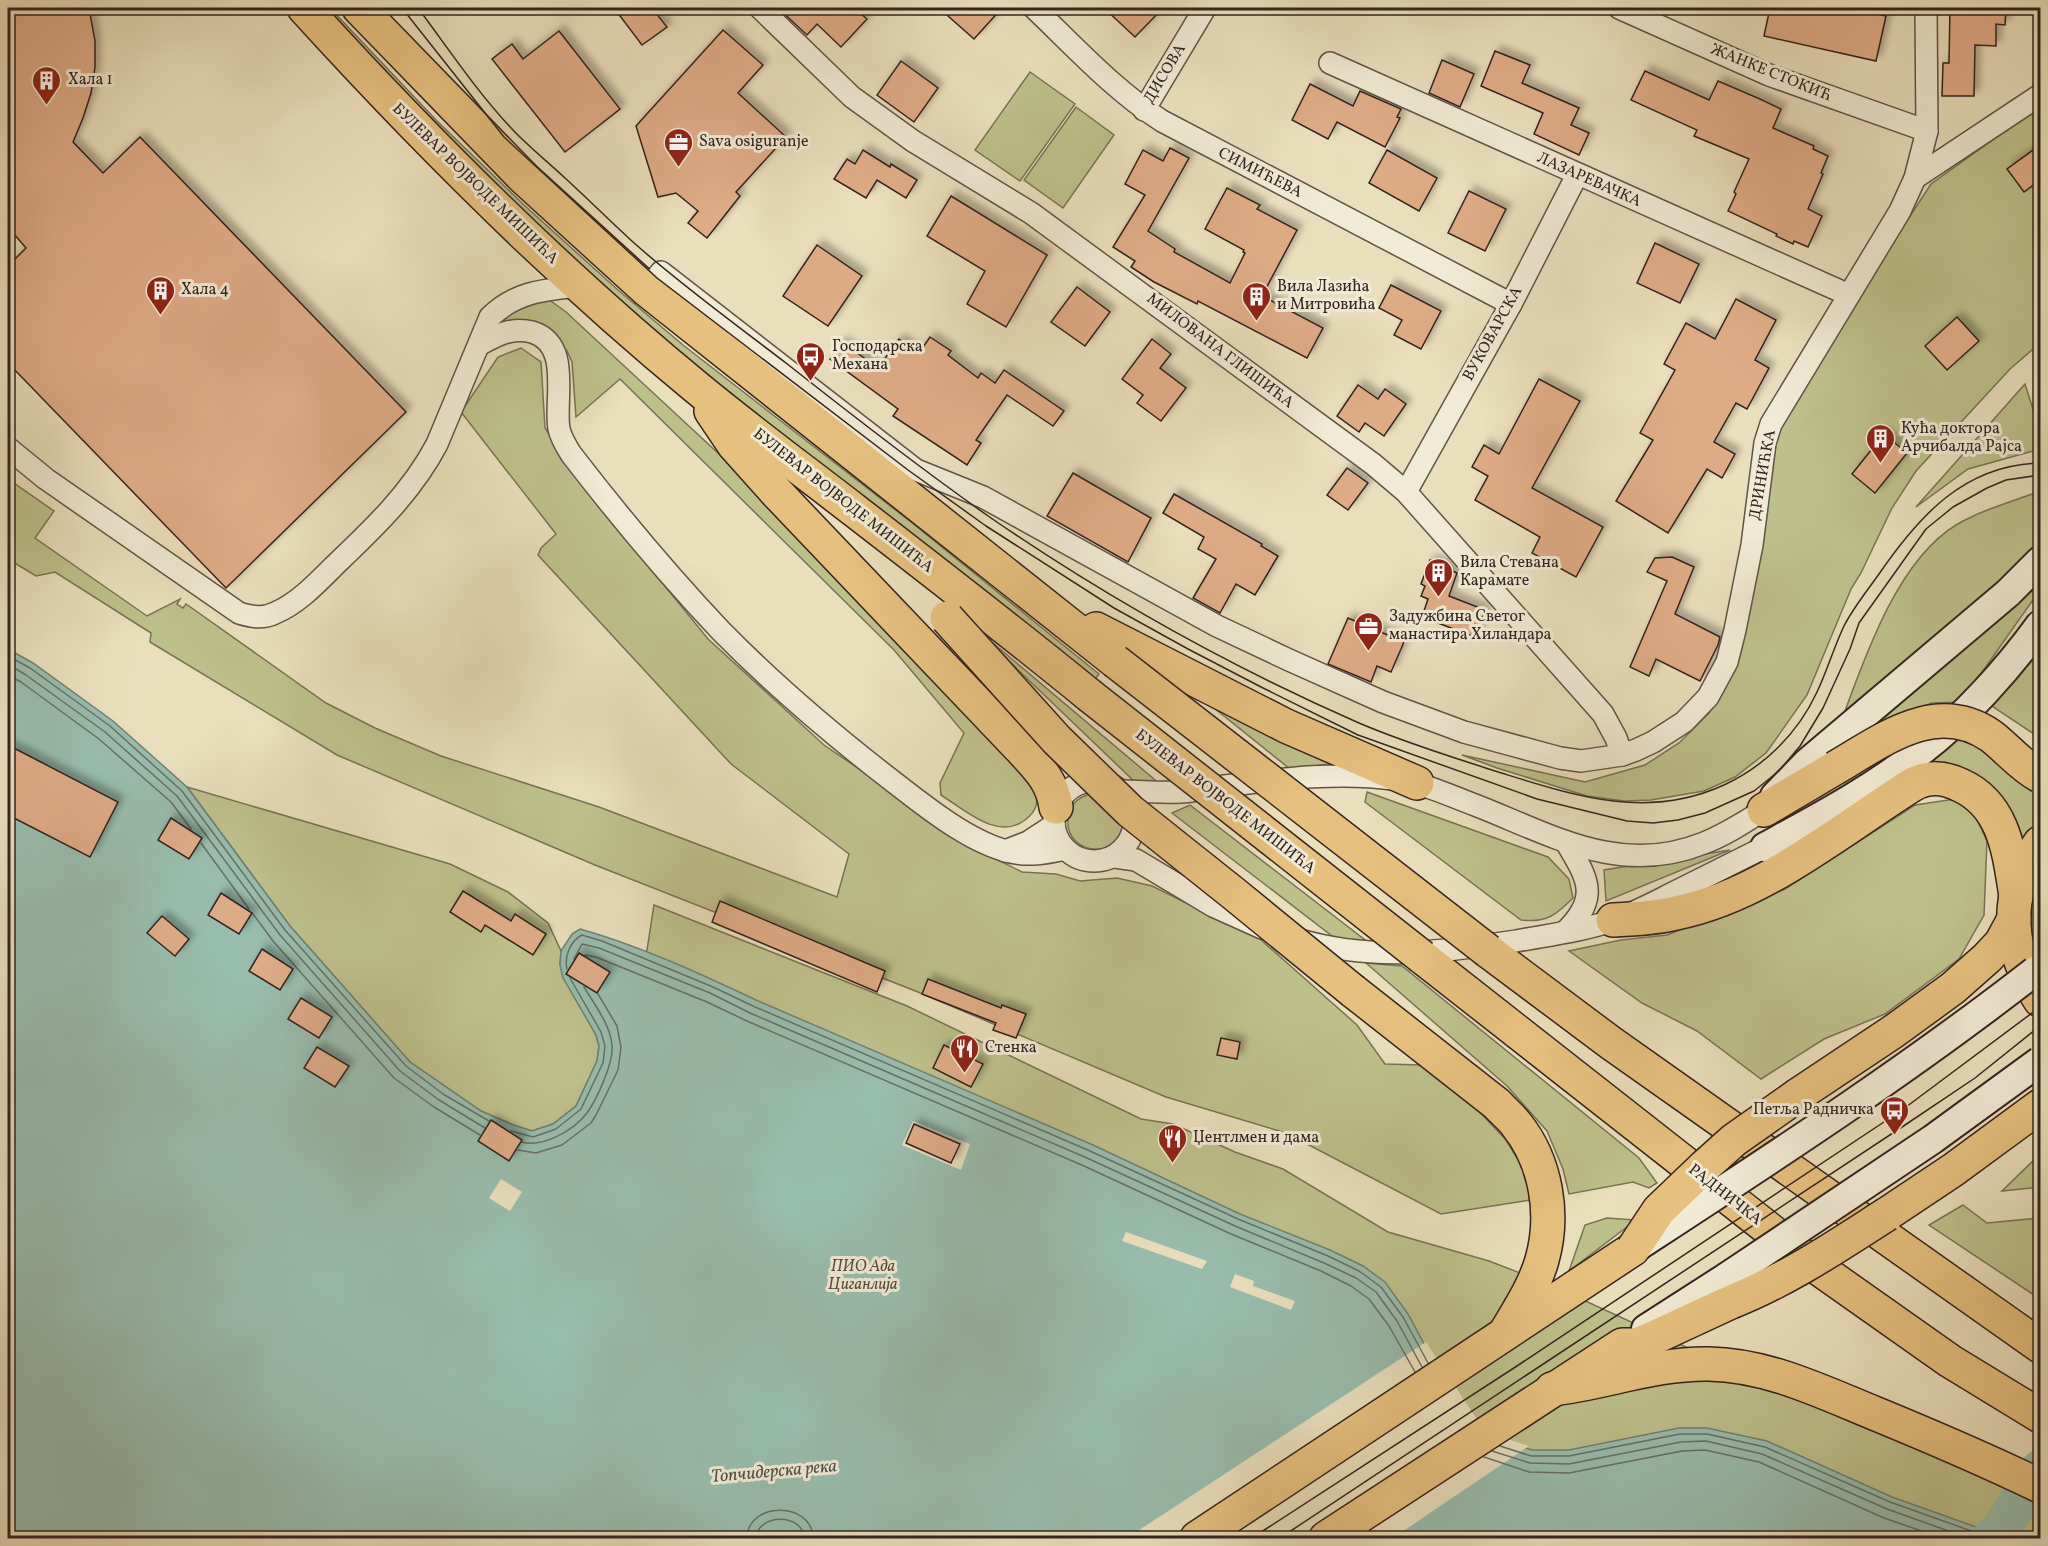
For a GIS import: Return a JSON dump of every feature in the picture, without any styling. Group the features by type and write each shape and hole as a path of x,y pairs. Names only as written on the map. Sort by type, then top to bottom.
{"main road":[{"name":"БУЛЕВАР ВОЈВОДЕ МИШИЋА","path":"304,8 388,99 501,212 580,286 695,387 891,538 1422,957"},
{"path":"359,8 524,178 647,290 1115,661 1492,947 1611,1043 2038,1344"},
{"path":"695,387 734,445 748,461 1047,778 1054,790 1055,816"},
{"path":"891,538 947,618 1057,740 1130,811 1326,970 1497,1104 1516,1123 1530,1144 1540,1168 1546,1190 1547,1227 1542,1260 1522,1305 1505,1335"},
{"path":"1764,810 1807,763 2008,593 2040,561"},
{"path":"993,565 1097,630 1167,667 1286,726 1417,783"},
{"path":"1613,920 1676,914 1724,898 1819,818 1923,750 1977,700 2040,626"},
{"path":"1764,810 1906,728 1926,722 1950,721 1977,729 2040,776"},
{"path":"1774,858 1912,785 1928,779 1942,779 1957,783 1986,803 1997,819 2008,848 2015,907 2015,941 2020,963 2040,1000"},
{"path":"1633,1249 1659,1210 1734,1140 1894,1032 1953,988 1987,958 2001,943 2015,907 2026,865 2040,843"},
{"name":"РАДНИЧКА","path":"1422,957 1803,1256 1888,1318 2040,1416"},
{"path":"1197,1539 1886,1083 2040,966"},
{"path":"1326,1539 1890,1168 1966,1116 2040,1061"},
{"path":"1622,1345 1636,1345 1649,1340 1799,1271 1953,1170 2040,1106"},
{"path":"1552,1389 1573,1387 1626,1373 1671,1365 1740,1366 1765,1371 1815,1389 1945,1443 2040,1486"}],"street":[{"name":"МИЛОВАНА ГЛИШИЋА","path":"760,8 852,97 913,141 1031,213 1406,492 1603,714 1622,755"},
{"name":"СИМИЋЕВА","path":"1034,8 1115,87 1144,110 1189,136 1511,304"},
{"name":"ДИСОВА","path":"1144,110 1205,8"},
{"name":"ЖАНКЕ СТОКИЋ","path":"1618,8 1769,75 1927,131"},
{"name":"ДРИНИЋКА","path":"1622,755 1653,742 1684,722 1708,697 1721,674 1735,630 1752,544 1767,434 1781,406 1900,211 1915,178 1927,131 1926,8"},
{"name":"ЛАЗАРЕВАЧКА","path":"1330,63 1849,295"},
{"path":"1915,178 2040,95"},
{"name":"ВУКОВАРСКА","path":"1406,492 1511,304 1577,175"},
{"path":"647,290 661,272 916,470 983,497 1216,626 1383,702 1464,732 1560,758 1581,761 1622,755"},
{"path":"8,448 46,479 239,614 250,617 266,616 289,606 311,588 386,514 405,492 437,444 490,317 500,308 532,292 580,286"},
{"path":"479,345 503,332 515,330 538,334 548,343 555,352 558,364 559,430 563,441 605,498 721,631 813,718 911,796 989,846 1029,855 1065,849"},
{"path":"1122,791 1181,792 1301,779 1355,776 1392,778 1417,783 1576,845 1608,854 1631,856 1681,850 1719,836 1764,810"},
{"path":"1102,781 1122,791 1133,808 1134,828 1131,840 1124,849 1105,861 1094,862 1083,861 1065,849 1056,834 1055,816 1061,798 1079,784 1102,781"},
{"path":"1134,828 1152,807 1181,792"},
{"path":"1004,851 1028,842 1055,816"},
{"path":"1557,933 1584,908 1588,889 1576,845"},
{"path":"1115,856 1136,860 1213,906 1240,919 1328,948 1411,954 1492,947 1613,920"}],"green space":[{"path":"320,8 330,8 437,121 524,205 618,290 683,345 911,522 1099,674 1094,680 708,379 575,265"},
{"path":"1030,72 1075,104 1020,181 975,150"},
{"path":"2040,106 2040,343 2010,369 1916,471 1892,508 1851,589 1807,695 1766,753 1735,777 1704,791 1651,800 1624,801 1587,796 1462,755 1585,782 1645,765 1679,743 1709,713 1722,692 1775,423 1931,184"},
{"path":"1076,107 1114,135 1063,208 1024,180"},
{"path":"548,299 566,312 760,492 1036,787 1036,805 1025,820 1015,826 993,825 971,815 941,795 940,783 964,733 894,650 620,379 576,417 572,362 567,351 558,341 498,327 512,312"},
{"path":"521,348 541,362 545,428 585,488 708,639 824,745 980,851 1022,872 1056,874 1080,881 1117,878 1152,886 1260,939 1357,1025 1385,1064 1422,1065 1472,1104 1506,1140 1523,1168 1531,1200 1441,1214 1286,1133 1166,1097 918,992 595,865 337,755 150,642 151,633 55,572 36,576 8,559 8,479 54,511 35,538 147,616 180,599 177,604 183,608 186,604 326,703 375,728 441,756 599,807 837,897 849,854 731,764 538,555 541,548 556,534 461,412 498,357"},
{"path":"2025,384 2040,431 2040,449 1968,469 1916,507"},
{"path":"2032,494 2040,495 2040,542 2025,562 1845,711 1887,609 1918,560 1956,525 1984,511"},
{"path":"2040,569 2040,590 1961,702 1932,703 1876,724 1978,631"},
{"path":"967,621 1161,785 1135,782"},
{"path":"2040,638 2040,738 1992,706"},
{"path":"1179,680 1347,762 1290,769"},
{"path":"1955,734 1978,739 2040,786 2040,825 2022,844 1985,791 1906,772"},
{"path":"187,787 450,864 508,892 548,923 561,951 560,965 596,1035 599,1046 597,1061 576,1106 553,1124 532,1131 481,1111 410,1062 290,926"},
{"path":"1367,792 1548,857 1569,879 1573,898 1561,909 1544,919 1521,920 1365,802"},
{"path":"1092,793 1124,819 1120,834 1112,844 1102,849 1091,849 1081,845 1073,838 1068,827 1069,814 1074,803"},
{"path":"1955,799 1972,809 1987,841 1984,915 1959,959 1885,1014 1824,1039 1761,1079 1697,1031 1642,1003 1569,951 1621,940 1667,935 1785,889 1915,805"},
{"path":"1190,805 1369,943 1336,939 1172,813"},
{"path":"1730,850 1606,901 1604,870"},
{"name":"ПИО Ада Циганлија","path":"654,905 907,1006 1141,1119 1173,1124 1235,1152 1283,1169 1388,1232 1489,1261 1546,1283 1826,1411 2040,1494 2040,1538 573,1538 560,1509"},
{"path":"1366,963 1402,966 1639,1158 1657,1183 1649,1188 1633,1182 1569,1194 1563,1169 1547,1131 1507,1086"},
{"path":"2040,1154 2040,1187 2002,1191"},
{"path":"1963,1205 1987,1223 2040,1218 2040,1299 1929,1225"},
{"path":"1607,1218 1636,1220 1569,1271 1585,1225"}],"water":[{"path":"8,649 33,663 113,721 187,787 290,926 410,1062 481,1111 532,1131 553,1124 576,1106 597,1061 599,1046 596,1035 563,978 560,965 561,951 572,934 580,929 625,943 691,970 1093,1145 1240,1214 1330,1250 1363,1266 1385,1282 1408,1314 1429,1353 1474,1420 1497,1438 1532,1450 1569,1450 1679,1428 1707,1428 1767,1441 1892,1497 2007,1538 797,1538 781,1532 764,1538 8,1538"}],"pier":[{"path":"913,1121 970,1144 961,1170 902,1145"},
{"path":"501,1179 522,1192 510,1211 489,1198"},
{"path":"1126,1232 1207,1261 1202,1269 1122,1241"},
{"path":"1235,1274 1254,1281 1253,1286 1295,1301 1291,1310 1230,1287"},
{"path":"1426,1342 1476,1418 1498,1436 1529,1446 1393,1538 1127,1538"}],"building":[{"name":"Хала 4","path":"8,8 89,8 95,41 95,67 91,93 73,142 103,173 140,137 406,412 226,588 8,363 8,266 26,248 8,227"},
{"path":"614,8 652,8 667,27 642,45"},
{"path":"778,8 854,8 867,19 841,47 817,24 807,35"},
{"path":"939,8 1002,8 974,39"},
{"path":"1104,8 1163,8 1135,37"},
{"path":"1770,8 1846,8 1886,16 1876,61 1764,36"},
{"path":"1950,8 2006,8 2005,25 1996,24 1996,46 1975,45 1974,96 1942,96 1943,63 1949,63"},
{"path":"723,30 763,65 738,93 786,137 736,192 740,196 707,238 688,223 698,211 676,193 658,197 636,126"},
{"path":"559,31 620,109 565,152 492,59 512,44 523,59"},
{"path":"1495,51 1530,65 1522,83 1579,108 1571,125 1589,133 1579,155 1534,134 1543,113 1481,86"},
{"path":"1442,60 1474,74 1460,107 1429,93"},
{"path":"901,61 938,88 914,122 877,95"},
{"path":"1645,71 1709,100 1718,81 1760,99 1781,109 1773,128 1814,146 1813,149 1828,156 1808,209 1822,216 1808,247 1794,241 1793,244 1728,211 1749,159 1694,136 1697,130 1631,100"},
{"path":"1310,84 1353,106 1360,91 1401,109 1397,117 1400,118 1385,147 1337,122 1328,139 1292,120"},
{"path":"2040,145 2040,180 2024,192 2007,169"},
{"path":"1170,148 1189,158 1148,231 1175,249 1174,252 1230,283 1245,253 1244,250 1205,229 1227,188 1260,205 1257,209 1297,230 1262,296 1323,328 1307,358 1198,301 1197,304 1154,282 1131,267 1135,261 1113,247 1145,195 1125,184 1143,150 1163,161"},
{"path":"863,150 917,180 906,198 877,180 866,198 834,179 847,159 855,164"},
{"path":"1387,150 1437,178 1419,211 1369,183"},
{"path":"1469,191 1506,209 1485,251 1448,233"},
{"path":"951,196 1047,255 1006,327 967,304 985,271 927,236"},
{"path":"1655,243 1699,264 1680,303 1637,283"},
{"path":"817,245 862,276 828,326 783,296"},
{"path":"1391,285 1441,311 1421,349 1394,335 1402,320 1379,308"},
{"path":"1077,287 1110,312 1085,346 1051,322"},
{"path":"1736,299 1776,320 1755,360 1769,368 1747,409 1736,403 1714,442 1735,454 1722,478 1707,469 1668,533 1616,501 1653,440 1640,433 1675,370 1664,364 1686,323 1715,339"},
{"path":"1957,317 1979,341 1947,370 1925,346"},
{"path":"930,337 951,351 948,355 978,378 981,373 995,383 1004,370 1064,411 1053,426 1007,395 976,440 981,443 967,465 893,416 898,409 830,359 842,342 878,368 899,339 919,353"},
{"path":"1152,339 1171,354 1160,368 1186,388 1161,421 1137,403 1143,395 1122,379"},
{"path":"1539,379 1580,401 1532,488 1603,527 1576,577 1532,553 1540,537 1475,500 1488,476 1472,467 1484,445 1499,454"},
{"path":"1358,385 1378,399 1385,389 1406,404 1384,436 1365,423 1359,432 1337,416"},
{"name":"Кућа доктора Арчибалда Рајса","path":"1884,434 1907,453 1875,493 1852,474"},
{"path":"1347,468 1368,483 1348,510 1327,495"},
{"path":"1073,473 1151,518 1128,562 1047,516"},
{"path":"1174,494 1262,544 1261,546 1278,556 1255,595 1236,584 1220,613 1193,598 1216,559 1198,549 1204,537 1163,513"},
{"path":"1672,557 1694,567 1675,614 1720,637 1700,681 1656,659 1649,676 1630,667 1667,581 1647,572 1655,558"},
{"name":"Вила Стевана Карамате","path":"1430,560 1449,566 1448,569 1457,573 1449,596 1485,610 1475,637 1422,617 1428,599 1421,596 1425,586 1421,584"},
{"path":"1348,618 1404,642 1391,672 1377,666 1371,682 1328,664"},
{"path":"8,745 118,802 90,857 8,815"},
{"path":"171,818 202,838 189,859 158,840"},
{"path":"463,891 511,921 515,914 546,934 533,955 485,925 481,932 450,912"},
{"path":"221,893 252,913 239,934 208,915"},
{"path":"720,901 885,971 877,992 712,922"},
{"path":"162,916 189,939 175,956 147,933"},
{"path":"262,949 293,969 280,990 249,971"},
{"path":"579,953 610,972 597,993 566,974"},
{"path":"928,979 1001,1008 1002,1005 1026,1014 1016,1038 993,1030 996,1023 922,994"},
{"path":"301,998 332,1017 319,1038 288,1019"},
{"path":"1221,1038 1240,1042 1237,1059 1217,1055"},
{"path":"944,1045 983,1064 971,1087 933,1068"},
{"path":"317,1047 349,1066 335,1087 304,1068"},
{"path":"491,1120 522,1140 509,1161 478,1141"},
{"path":"914,1124 960,1144 951,1163 906,1143"}],"waterway":[{"name":"Топчидерска река","path":"1991,1538 1997,1535 2040,1469"}],"tram line":[{"path":"402,8 504,137 657,278 908,470 986,526 1114,608 1263,688 1358,735 1537,799 1627,821 1653,823 1705,813 1754,791 1779,771 1800,746 1823,708 1850,649 1859,623 1926,529 1953,507 1987,488 2006,480 2040,475"},
{"path":"418,8 499,115 633,242 689,289 939,481 991,518 1124,603 1217,654 1311,701 1409,743 1553,788 1609,800 1637,803 1666,801 1695,796 1724,785 1753,768 1779,747 1800,721 1817,692 1844,626 1910,532 1927,514 1966,484 1988,473 2013,466 2040,463"},
{"path":"1252,1538 1520,1364 1902,1110 2040,1007"},
{"path":"1280,1538 1975,1078 2040,1026"}],"place":[{"name":"Хала 1","path":"47,106"},
{"name":"Sava osiguranje","path":"678,168"},
{"name":"Хала 4","path":"160,316"},
{"name":"Вила Лазића и Митровића","path":"1256,322"},
{"name":"Господарска Механа","path":"811,382"},
{"name":"Кућа доктора Арчибалда Рајса","path":"1880,464"},
{"name":"Вила Стевана Карамате","path":"1439,598"},
{"name":"Задужбина Светог манастира Хиландара","path":"1368,652"},
{"name":"Стенка","path":"964,1074"},
{"name":"Петља Радничка","path":"1895,1136"},
{"name":"Џентлмен и дама","path":"1172,1164"}]}
